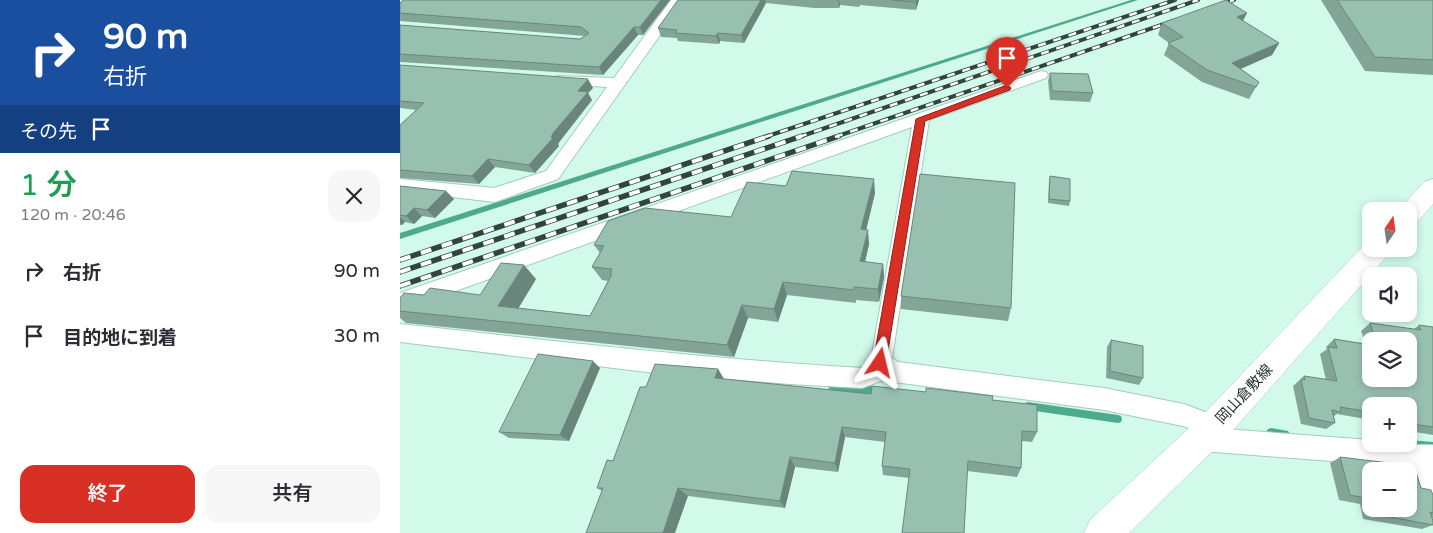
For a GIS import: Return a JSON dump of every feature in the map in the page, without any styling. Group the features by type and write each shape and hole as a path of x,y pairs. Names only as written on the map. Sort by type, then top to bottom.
{"main road":[{"path":"1418,204 1433,188"},
{"name":"岡山倉敷線","path":"1104,533 1208,433 1369,258"}],"street":[{"path":"400,185 495,195 552,175 678,0"},
{"path":"400,302 1041,75"},
{"path":"549,78 619,83"},
{"path":"921,119 880,363 886,369 894,372 1104,399 1184,415 1208,433 1424,456 1433,493"},
{"path":"400,333 646,362 790,374 862,378 886,369"}],"building":[{"path":"403,0 661,0 640,27 634,27 599,67 400,54 400,25 580,39 589,33 581,27 400,13 400,3"},
{"path":"678,0 761,0 741,35 718,33 716,36 675,33 677,30 658,28"},
{"path":"892,0 916,0 916,2"},
{"path":"1226,0 1247,13 1237,17 1279,43 1232,63 1259,82 1256,87 1207,70 1168,43 1183,37 1162,23"},
{"path":"1337,0 1433,0 1433,60 1375,57"},
{"path":"400,65 588,79 578,91 588,92 554,132 551,137 553,138 529,165 488,159 472,176 400,170 400,125 424,103 400,101"},
{"path":"1050,73 1088,74 1093,93 1052,91"},
{"path":"792,171 874,179 861,229 868,230 860,261 883,264 878,289 854,287 854,290 783,282 774,309 742,305 727,345 400,311 400,298 404,293 424,295 430,288 480,295 501,263 524,265 498,306 590,316 612,274 610,274 612,269 592,267 604,246 594,245 608,221 645,208 731,217 747,182 786,186"},
{"path":"920,174 1015,183 1011,308 901,296"},
{"path":"1050,176 1070,179 1070,201 1049,199"},
{"path":"400,186 446,191 427,210 414,208 406,216 400,215"},
{"path":"1370,323 1421,330 1419,325 1433,327 1433,427 1417,425 1417,397 1362,397 1362,411 1340,407 1341,412 1332,410 1335,423 1309,418 1301,379 1305,380 1304,376 1337,381 1328,347 1337,348 1334,339 1362,344 1362,387 1417,387 1417,332 1373,332"},
{"path":"1111,340 1143,346 1143,378 1110,371"},
{"path":"538,354 593,361 560,435 499,432"},
{"path":"655,364 718,369 715,378 871,394 872,386 926,392 926,388 993,396 992,400 1037,405 1037,432 1022,431 1021,468 968,461 964,533 902,533 910,469 882,466 886,432 842,427 835,463 790,457 780,501 678,488 663,533 586,533 603,488 597,488 607,460 613,461 640,387 646,387"},
{"path":"1340,457 1381,462 1362,462 1362,497 1350,495"},
{"path":"1417,475 1421,488 1431,490 1433,495 1433,513 1430,512 1433,525 1390,517 1417,517"}],"waterway":[{"path":"400,236 1136,0"},
{"path":"832,386 880,391"},
{"path":"1028,406 1118,419"},
{"path":"1271,432 1285,434"},
{"path":"1417,446 1433,447"}],"railway":[{"path":"765,137 1175,0"},
{"path":"799,137 1198,0"},
{"path":"1215,7 1234,0"},
{"path":"835,137 1173,21"},
{"path":"400,260 769,136"},
{"path":"400,272 802,136"},
{"path":"400,286 839,136"}],"route":[{"path":"880,363 921,119 1007,88"}]}
